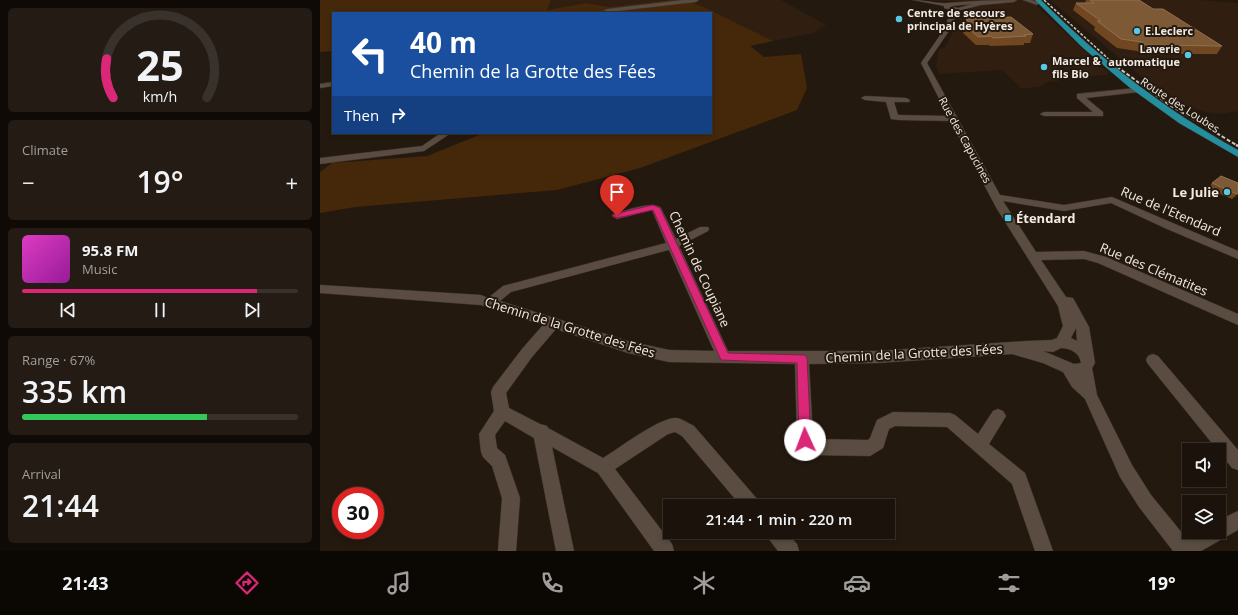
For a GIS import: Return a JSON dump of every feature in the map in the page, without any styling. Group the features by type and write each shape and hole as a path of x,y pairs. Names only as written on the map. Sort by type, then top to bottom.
{"main road":[{"name":"Route des Loubes","path":"1037,1 1088,49 1136,90 1172,116 1238,154"}],"street":[{"path":"605,12 696,0"},
{"path":"916,0 955,7 1014,0"},
{"path":"955,7 998,0"},
{"path":"1026,0 1037,1"},
{"name":"Rue des Capucines","path":"955,7 950,24 924,63 1008,218 1033,256 1065,295 1072,306 1082,327 1086,361"},
{"path":"320,86 332,84"},
{"path":"1044,114 1100,114 1080,96 1136,90"},
{"path":"865,98 906,100"},
{"path":"889,100 894,117 953,119"},
{"path":"320,161 424,148 445,134"},
{"name":"Rue de l'Etendard","path":"997,199 1003,198 1064,208 1112,200 1238,255"},
{"name":"Chemin de Coupiane","path":"617,216 653,207 656,208 724,357"},
{"path":"490,303 504,290 673,245 704,229"},
{"name":"Rue des Clématites","path":"1033,256 1084,255 1102,260 1238,320"},
{"name":"Rue des Capucines","path":"1042,268 1067,312 1070,326 1059,344"},
{"name":"Chemin de la Grotte des Fées","path":"320,289 481,300 628,347 669,356 802,358 877,357 1012,348 1026,345 1059,344 1075,346 1086,361 1078,370 1028,352 1012,348"},
{"path":"507,551 512,498 499,461 489,452 486,434 502,412 498,392 527,353 553,323"},
{"path":"1059,344 1053,352 1078,383 1090,395"},
{"path":"802,358 805,440 812,447 870,448 877,443 882,425 893,419 950,420 1019,479 1044,551"},
{"path":"1153,360 1238,462"},
{"path":"1086,361 1090,395 1126,471 1145,501 1184,551 1204,539"},
{"path":"502,412 541,431 604,467 665,551"},
{"path":"979,446 998,416"},
{"path":"604,467 665,426 676,425 688,431 746,499"},
{"path":"541,431 566,551"},
{"path":"1226,526 1238,520"},
{"path":"780,539 790,551"}],"shaded area":[{"path":"320,0 551,0 547,10 586,3 609,7 671,0 685,0 704,7 773,41 750,46 764,57 801,54 807,88 797,110 640,168 557,190 355,207 320,213 320,172 332,163 427,156 482,134 712,134 712,12 332,12 332,51 320,52"},
{"path":"551,0 671,0 609,7 586,3 546,10"},
{"path":"702,0 781,0 826,25 813,33 773,41 704,7 689,2"},
{"path":"927,0 1030,0 1110,74 1048,82 1041,86 1022,89 1002,70 939,74 936,66 939,50 945,47 964,12 968,11 969,7 962,2"},
{"path":"1050,0 1198,0 1238,3 1238,111 1219,114 1201,111 1182,104 1136,72"}],"building":[{"name":"E.Leclerc","path":"1090,0 1139,0 1153,9 1163,9 1222,46 1146,45 1142,42 1121,39 1097,21 1101,21 1076,3 1094,3"},
{"path":"1011,17 1033,34 1024,35 1026,36 993,38 991,36 978,37 965,25 972,25 966,19"},
{"path":"1221,176 1238,183 1237,194 1212,183"}],"railway":[{"path":"1044,0 1114,64"},
{"path":"1112,63 1168,104 1238,146 1236,145"}],"place":[{"name":"Centre de secours principal de Hyères","path":"899,19"},
{"name":"E.Leclerc","path":"1137,31"},
{"name":"Laverie automatique","path":"1188,55"},
{"name":"Marcel & fils Bio","path":"1044,67"},
{"name":"Le Julie","path":"1227,192"},
{"name":"Étendard","path":"1008,218"}],"route":[{"path":"617,216 653,207 656,208 724,357 802,358 805,440"}]}
